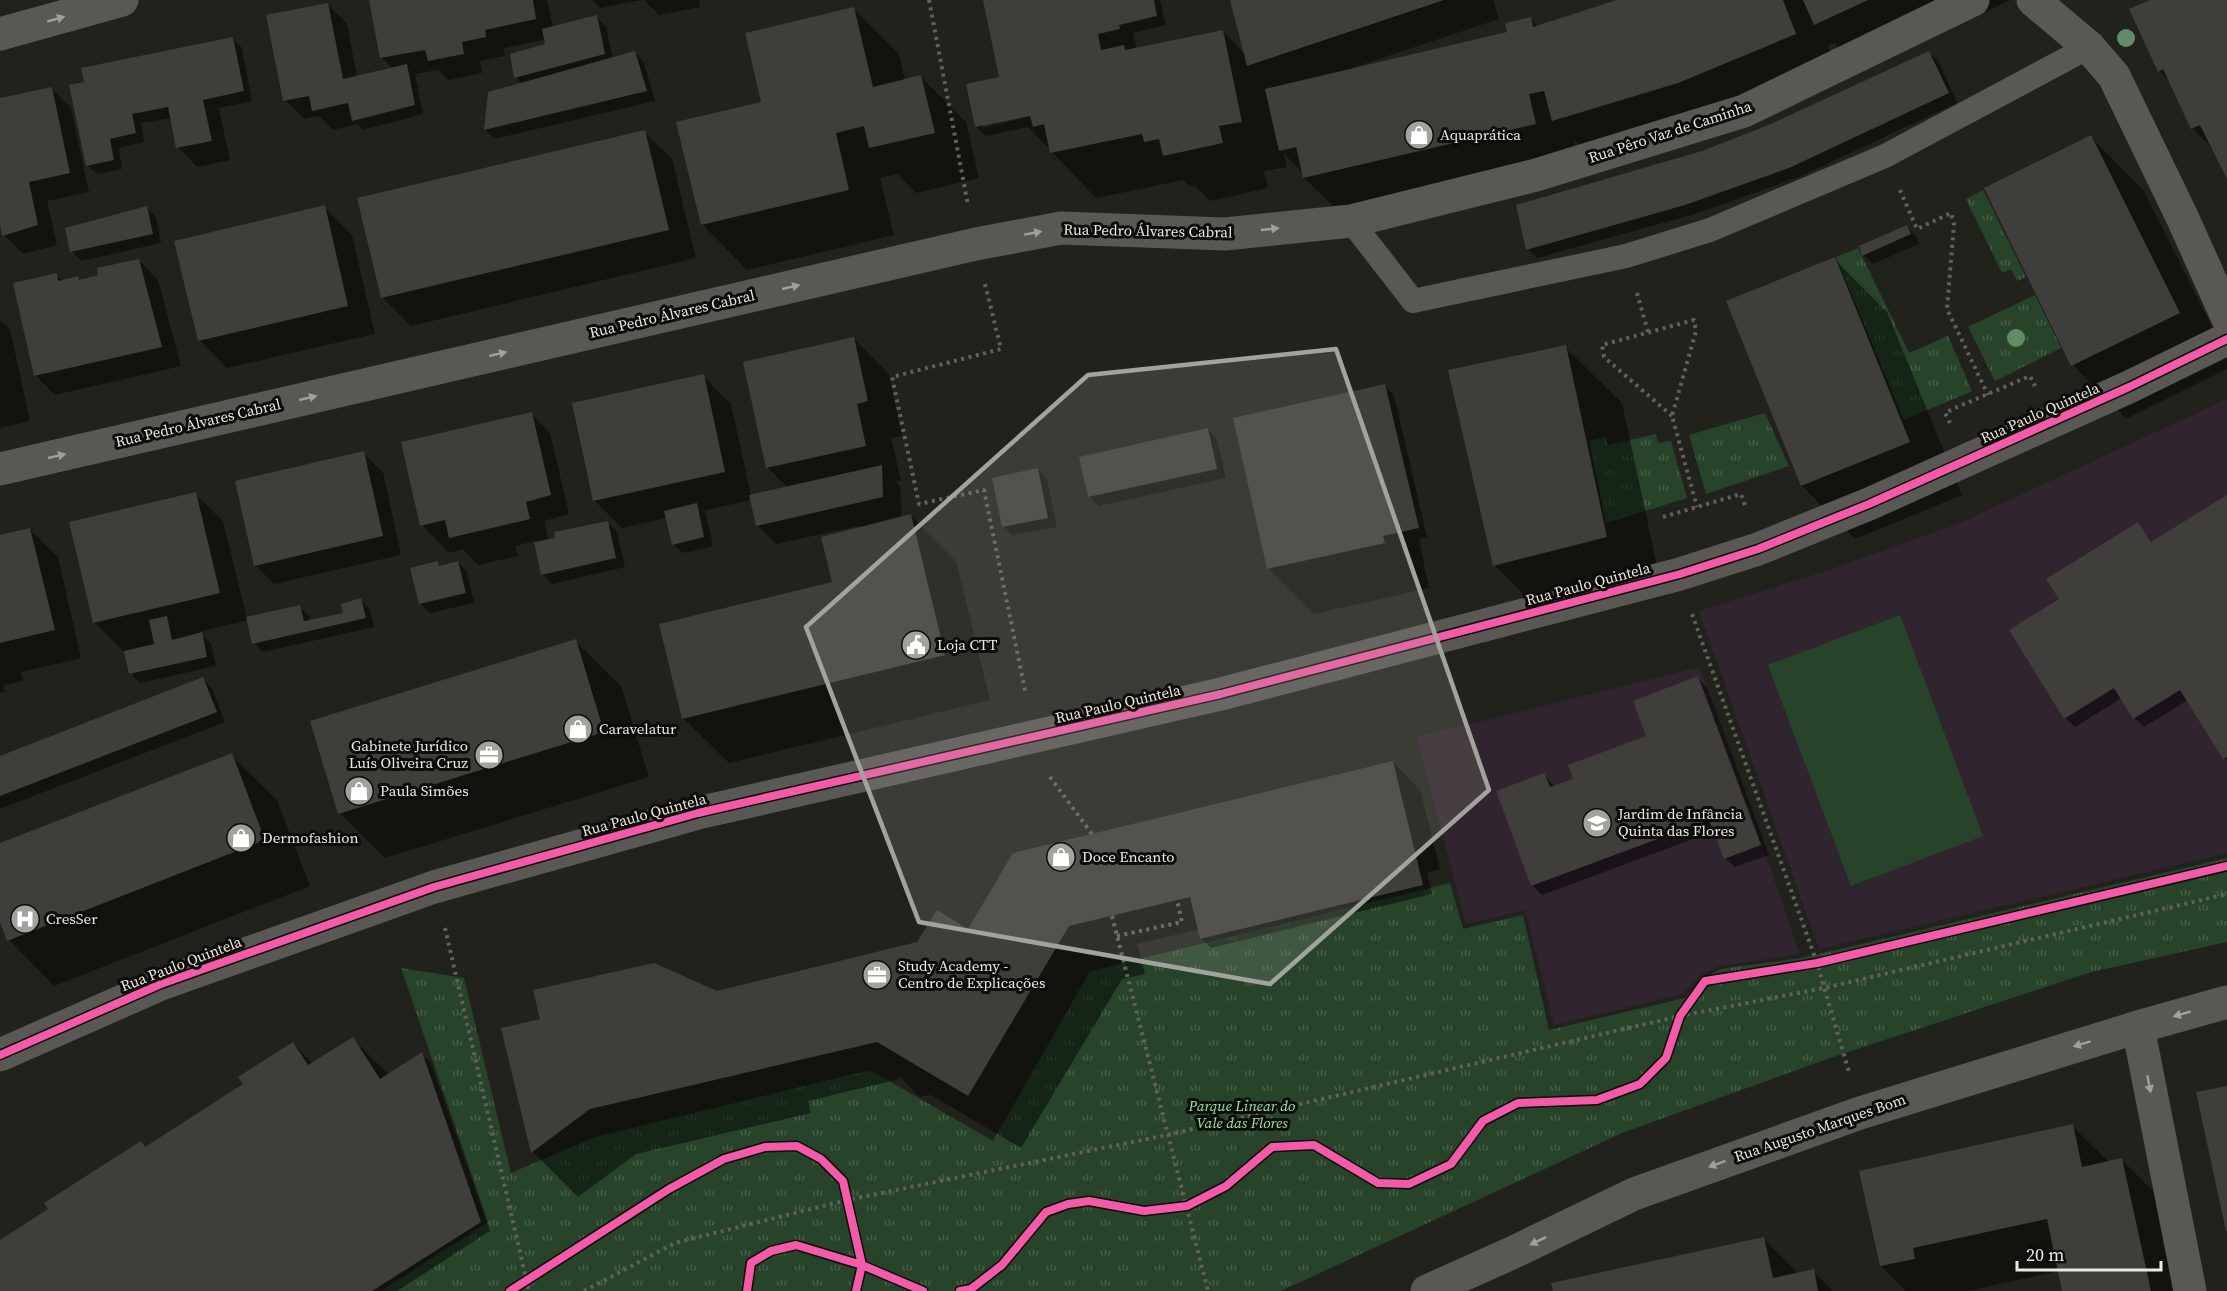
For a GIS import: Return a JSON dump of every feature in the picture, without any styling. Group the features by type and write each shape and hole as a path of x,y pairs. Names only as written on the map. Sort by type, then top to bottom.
{"street":[{"path":"0,34 122,0"},
{"name":"Rua Pêro Vaz de Caminha","path":"1352,221 1536,175 1744,111 1973,0"},
{"path":"2033,0 2089,47 2114,76 2227,317"},
{"name":"Rua Pedro Álvares Cabral","path":"0,469 976,244 1061,228 1226,234 1352,221"},
{"name":"Rua Paulo Quintela","path":"0,1055 161,984 434,887 698,813 1221,694 1668,577 1758,549 1869,504 2129,387 2227,339"},
{"name":"Rua Augusto Marques Bom","path":"1427,1291 1634,1194 1860,1113 2138,1027 2227,1002"},
{"path":"2138,1027 2190,1291"}],"lane":[{"path":"1352,221 1413,301 1626,256 1710,230 1885,156 2089,47"}],"path":[{"path":"929,0 957,135 968,206"},
{"path":"1917,229 1951,213 1954,224 1947,309 1988,395"},
{"path":"984,281 1001,349 892,377 919,504 984,490 1041,764 1092,834"},
{"path":"1672,416 1604,357 1602,345 1694,320 1696,331 1672,416 1696,507"},
{"path":"1955,408 2018,381"},
{"path":"1663,517 1728,498"},
{"path":"1692,613 1817,963 1860,1113"},
{"path":"434,887 530,1291"},
{"path":"584,1291 675,1243 847,1200 1167,1135 1680,1016 1824,988 2227,894"},
{"path":"1117,936 1182,922 1177,900"},
{"path":"1112,915 1208,1291"},
{"path":"1806,965 1828,960"},
{"path":"1676,1026 1686,1007"},
{"path":"845,1191 849,1211"},
{"path":"1176,1207 1187,1206 1197,1201"},
{"path":"519,1286 537,1274"}],"highlighted area":[{"path":"1336,349 1489,790 1270,984 919,922 806,627 1088,375"}],"shaded area":[{"path":"2227,399 2227,853 1819,949 1699,611 1829,570 1960,523"},
{"name":"Jardim de Infância Quinta das Flores","path":"1700,667 1800,954 1720,966 1699,976 1683,994 1554,1025 1525,910 1466,924 1417,737"}],"green space":[{"path":"1983,190 2026,277 2017,281 2011,269 2002,273 1966,199"},
{"path":"1858,248 1909,353 1948,336 1972,391 1904,420 1836,257"},
{"path":"2035,295 2061,348 1995,381 1968,327"},
{"path":"1765,413 1789,466 1706,494 1689,435"},
{"path":"1656,434 1658,443 1671,441 1687,498 1606,523 1589,441 1606,437 1608,445"},
{"path":"1900,615 1983,836 1851,886 1768,665"},
{"name":"Parque Linear do Vale das Flores","path":"2227,858 2227,942 2091,972 1830,1058 1622,1133 1281,1291 381,1291 488,1222 401,968 464,978 511,1173 595,1137 870,1070 993,1141 1090,971 1450,883 1463,929 1523,915 1549,1030 1685,998 1701,979 1721,969 1802,958"}],"building":[{"path":"369,0 533,0 536,19 485,30 486,37 462,42 464,54 428,61 425,50 380,58"},
{"path":"983,0 1154,0 1157,16 1119,25 1120,29 1098,34 1101,50 1124,45 1125,50 1223,30 1242,122 1219,126 1223,143 1163,156 1159,139 1144,142 1142,134 1050,153 1044,124 1033,127 1030,116 975,127 966,84 999,77"},
{"path":"1230,0 1444,0 1247,66"},
{"path":"1617,0 1783,0 1796,34 1678,83 1552,121 1544,91 1529,94 1536,124 1303,178 1296,147 1279,151 1265,89 1507,32 1505,23 1531,17 1533,27"},
{"path":"1803,0 1868,0 1814,25"},
{"path":"2150,0 2227,0 2227,179 2200,125 2191,129 2163,69 2158,72 2129,9"},
{"path":"328,3 343,79 407,64 415,105 352,121 348,103 312,111 309,96 283,101 266,15"},
{"path":"854,7 873,87 921,75 935,133 869,148 864,126 836,133 849,190 701,225 676,122 761,102 745,33"},
{"path":"597,15 605,54 514,78 510,54 545,44 542,29"},
{"path":"233,37 244,91 203,100 212,141 176,148 168,107 132,114 136,133 110,139 114,160 86,166 69,85 84,82 81,68"},
{"path":"635,51 647,91 484,130 488,92"},
{"path":"1929,51 1949,93 1789,168 1685,205 1526,250 1516,205 1702,151 1771,124"},
{"path":"52,87 70,173 29,182 38,225 2,236 0,223 0,98"},
{"path":"645,130 669,230 381,298 357,198"},
{"path":"2091,135 2180,313 2071,366 1984,188"},
{"path":"325,205 348,306 198,341 174,241"},
{"path":"147,206 153,234 70,252 65,228"},
{"path":"1907,225 1911,234 1862,256 1859,246"},
{"path":"1835,257 1910,442 1801,486 1726,301"},
{"path":"139,259 162,347 34,376 13,283 57,273 58,281 78,276 79,280 98,275 97,268"},
{"path":"854,337 868,401 857,404 866,446 766,468 743,362"},
{"path":"1566,345 1607,537 1493,566 1448,370"},
{"path":"704,374 725,472 593,501 572,403"},
{"path":"1385,384 1419,528 1383,536 1385,543 1267,569 1233,418"},
{"path":"532,412 551,495 526,502 530,519 449,538 445,520 420,526 401,442"},
{"path":"1208,428 1217,469 1088,497 1079,457"},
{"path":"364,451 383,536 254,566 235,481"},
{"path":"882,465 883,497 756,526 749,495"},
{"path":"1038,468 1048,518 1002,527 992,478"},
{"path":"196,492 220,593 93,623 69,522"},
{"path":"2227,495 2227,757 2223,759 2180,690 2133,719 2114,688 2064,719 2009,630 2059,599 2046,579 2138,522 2151,542"},
{"path":"697,503 704,537 672,545 664,511"},
{"path":"911,514 945,655 682,719 659,624 832,582 821,537"},
{"path":"608,521 616,558 541,575 534,542 555,538 554,532"},
{"path":"30,528 55,630 0,643 0,535"},
{"path":"438,561 439,566 458,561 466,593 419,604 410,568"},
{"path":"361,598 366,618 252,644 246,617 300,605 304,621 343,613 341,604"},
{"path":"167,616 172,640 202,632 207,657 129,674 124,651 154,644 149,620"},
{"path":"576,639 604,732 338,814 310,721"},
{"path":"1698,676 1761,845 1724,859 1709,820 1531,886 1496,791 1544,773 1550,787 1573,779 1568,765 1646,736 1633,701"},
{"path":"203,677 217,712 0,796 0,756"},
{"path":"232,753 265,840 7,941 0,922 0,843"},
{"path":"1393,761 1423,885 1200,939 1190,897 1069,926 968,1096 877,1042 590,1109 531,1153 501,1028 540,1019 533,990 654,963 717,991 917,942 937,910 968,929 1013,853"},
{"path":"353,1037 380,1079 422,1052 481,1222 372,1291 0,1291 0,1240 48,1209 44,1203 141,1141 145,1147 243,1084 238,1077 293,1042 308,1065"},
{"path":"2227,1086 2227,1231 2226,1231 2196,1092"},
{"path":"2073,1124 2082,1167 2122,1158 2151,1291 2062,1291 2047,1219 1913,1248 1915,1259 1880,1266 1859,1171"},
{"path":"1764,1237 1773,1278 1814,1269 1818,1291 1553,1291 1551,1283"}],"cycle path":[{"path":"0,1055 161,984 434,887 698,813 1221,694 1680,574 1758,549 1869,504 2129,387 2227,339"},
{"path":"960,1291 971,1289 1002,1265 1046,1212 1068,1204 1089,1201 1144,1211 1187,1206 1226,1186 1272,1147 1314,1145 1378,1183 1409,1184 1451,1164 1483,1121 1518,1103 1597,1100 1640,1084 1666,1058 1680,1016 1705,981 1817,963 2227,866"},
{"path":"510,1291 669,1189 724,1159 765,1147 797,1146 821,1159 843,1181 862,1265 856,1291"},
{"path":"747,1291 751,1263 771,1251 796,1245 862,1265 923,1291"}],"place":[{"name":"Aquaprática","path":"1419,135"},
{"name":"Loja CTT","path":"916,645"},
{"name":"Caravelatur","path":"578,729"},
{"name":"Gabinete Jurídico Luís Oliveira Cruz","path":"489,755"},
{"name":"Paula Simões","path":"359,791"},
{"name":"Jardim de Infância Quinta das Flores","path":"1597,823"},
{"name":"Dermofashion","path":"241,838"},
{"name":"Doce Encanto","path":"1061,857"},
{"name":"CresSer","path":"25,919"},
{"name":"Study Academy - Centro de Explicações","path":"877,975"}]}
